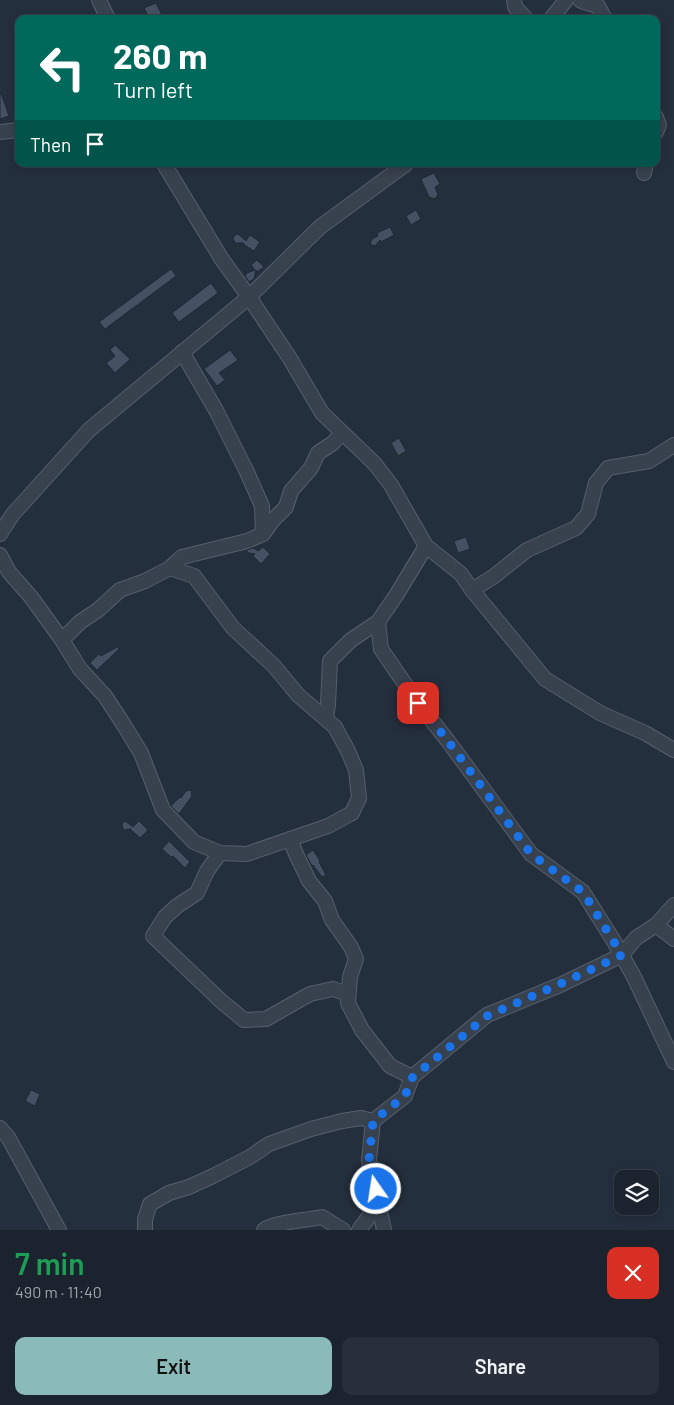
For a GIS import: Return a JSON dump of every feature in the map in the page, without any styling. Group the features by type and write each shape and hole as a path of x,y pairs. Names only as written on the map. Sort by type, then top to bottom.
{"street":[{"path":"99,0 106,15"},
{"path":"514,0 515,7 522,15"},
{"path":"554,15 566,0"},
{"path":"580,0 598,6 603,15"},
{"path":"0,132 15,130"},
{"path":"166,167 221,258 288,357 322,414 375,464 391,485 426,546 460,574 545,679 600,712 645,732 674,750"},
{"path":"0,534 13,514 89,430 249,297 320,227 402,167"},
{"path":"182,352 217,412 246,470 262,506 263,534"},
{"path":"62,640 80,622 98,610 120,590 145,581 170,568 182,557 247,541 263,534 286,507 291,491 311,468 318,453 333,443 342,433"},
{"path":"472,590 493,577 527,550 576,528 588,514 596,483 608,468 649,461 674,444"},
{"path":"326,718 330,661 351,640 378,622 426,546"},
{"path":"0,555 9,572 31,597 80,669 104,696 122,722 141,753 163,810 194,842 220,853 247,854 328,826 352,813 359,798 356,770 335,727 298,695 274,666 233,628 194,576 170,568"},
{"path":"378,622 381,649 418,703 531,854 583,892 634,977 674,1062"},
{"path":"290,839 310,881 325,902 332,920 351,947 356,959 350,977 348,1003 362,1030 390,1066 412,1078"},
{"path":"220,853 196,893 165,917 153,936 214,995 244,1020 266,1020 310,994 333,989 348,994"},
{"path":"384,1230 369,1160 373,1121 405,1096 412,1078 487,1016 622,955 636,938 656,925 674,905"},
{"path":"656,925 674,939"},
{"path":"145,1230 145,1218 150,1204 250,1157 269,1144 310,1128 361,1118 373,1121"},
{"path":"0,1128 8,1137 59,1230"},
{"path":"360,1230 379,1203"},
{"path":"264,1230 266,1228 322,1217 342,1230"}],"building":[{"path":"156,3 162,15 148,15 144,8"},
{"path":"0,94 9,116 0,119"},
{"path":"434,173 440,184 435,187 438,195 434,199 429,197 421,179"},
{"path":"416,210 421,219 411,225 406,216"},
{"path":"390,227 394,235 381,242 380,240 375,246 370,244 372,239 378,236 377,233"},
{"path":"238,234 246,241 250,235 260,242 254,251 244,243 235,243 233,238"},
{"path":"257,260 264,267 257,272 256,270 254,279 249,282 245,276 247,273 255,270 251,265"},
{"path":"171,269 176,276 105,329 99,322"},
{"path":"211,283 218,293 179,322 172,313"},
{"path":"115,345 130,359 115,373 106,363 115,356 110,350"},
{"path":"230,350 238,360 219,373 225,380 217,386 204,369"},
{"path":"399,438 406,451 398,456 391,443"},
{"path":"466,537 470,549 458,553 454,541"},
{"path":"263,547 270,554 261,564 253,556 255,554 249,553 246,550 254,548 258,551"},
{"path":"117,647 119,649 97,670 90,663 99,654 101,656"},
{"path":"191,790 192,796 179,814 171,806 186,791"},
{"path":"125,821 133,827 139,821 148,830 140,838 130,829 123,829 122,824"},
{"path":"169,841 190,862 185,868 173,856 171,857 162,849"},
{"path":"313,850 326,875 322,877 312,866 306,855"},
{"path":"31,1090 40,1094 35,1106 25,1101"}],"route":[{"path":"376,1189 369,1160 373,1121 405,1096 412,1078 487,1016 622,955 583,892 531,854 418,703"}]}
